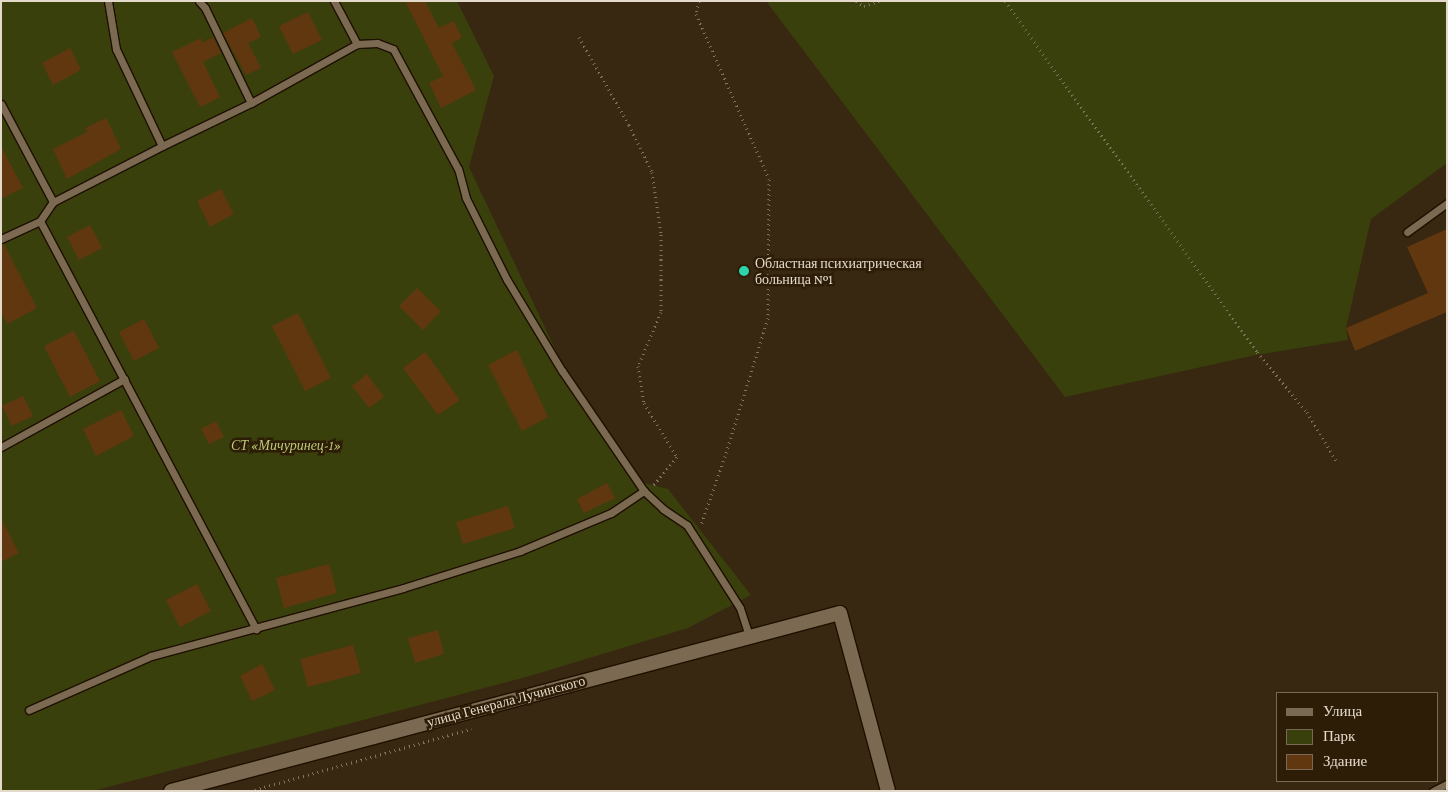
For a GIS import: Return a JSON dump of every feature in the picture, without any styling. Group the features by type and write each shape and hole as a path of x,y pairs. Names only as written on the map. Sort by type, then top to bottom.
{"street":[{"name":"улица Генерала Лучинского","path":"171,791 840,613 888,791"}],"lane":[{"path":"108,1 116,49 162,146"},
{"path":"199,1 206,8 251,103"},
{"path":"334,1 357,44"},
{"path":"1,239 40,221 53,202 251,103 357,44 377,43 393,48 458,169 466,198 507,280 562,371 644,491 663,509 686,525 740,608 748,636"},
{"path":"1,104 53,202"},
{"path":"1408,232 1447,203"},
{"path":"40,221 256,629"},
{"path":"1,446 124,379"},
{"path":"29,710 151,656 403,588 520,551 611,513 644,491"},
{"path":"1433,791 1447,784"}],"path":[{"path":"696,540 726,456 768,318 769,179 696,14 699,1"},
{"path":"856,1 864,6 879,1"},
{"path":"1006,1 1258,352 1306,412 1337,462"},
{"path":"579,37 629,125 652,172 656,198 661,234 661,312 638,366 644,403 677,457 656,484 644,491"},
{"path":"250,791 480,727"}],"green space":[{"name":"СТ «Мичуринец-1»","path":"1,1 457,1 494,76 469,167 567,374 644,483 668,489 751,595 688,628 530,676 93,791 1,791"},
{"path":"766,1 1447,1 1447,163 1371,219 1346,328 1348,340 1256,355 1065,397"}],"building":[{"path":"405,1 425,1 439,28 454,21 462,38 452,43 476,90 441,108 429,83 443,76"},
{"path":"308,12 322,40 293,54 279,26"},
{"path":"252,18 261,37 248,43 261,68 246,75 223,33"},
{"path":"213,37 221,53 203,62 220,97 200,107 172,52 201,38 203,43"},
{"path":"70,48 81,70 53,85 42,63"},
{"path":"106,118 121,149 67,179 53,149 87,132 85,128"},
{"path":"1,146 23,188 1,199"},
{"path":"221,189 234,214 210,227 197,201"},
{"path":"90,225 102,248 79,260 67,237"},
{"path":"1447,229 1447,312 1355,351 1346,328 1428,293 1407,247"},
{"path":"1,244 4,244 37,308 7,324 1,312"},
{"path":"417,288 441,311 423,330 399,306"},
{"path":"298,313 331,378 305,391 272,326"},
{"path":"144,319 159,348 134,361 119,332"},
{"path":"74,331 100,381 70,397 44,346"},
{"path":"517,350 548,417 522,431 488,365"},
{"path":"425,352 460,400 438,415 403,368"},
{"path":"367,374 384,397 369,408 352,386"},
{"path":"23,396 33,416 12,426 2,406"},
{"path":"121,410 134,436 96,456 83,429"},
{"path":"216,421 224,437 209,444 201,429"},
{"path":"607,483 615,498 584,513 577,499"},
{"path":"508,506 515,528 463,544 456,522"},
{"path":"1,518 19,553 1,562"},
{"path":"329,564 337,593 284,608 276,578"},
{"path":"197,584 211,611 180,627 166,600"},
{"path":"438,630 444,654 415,663 408,638"},
{"path":"353,645 361,673 308,687 300,659"},
{"path":"262,664 275,690 252,701 240,676"}],"place":[{"name":"Областная психиатрическая больница №1","path":"744,271"}]}
